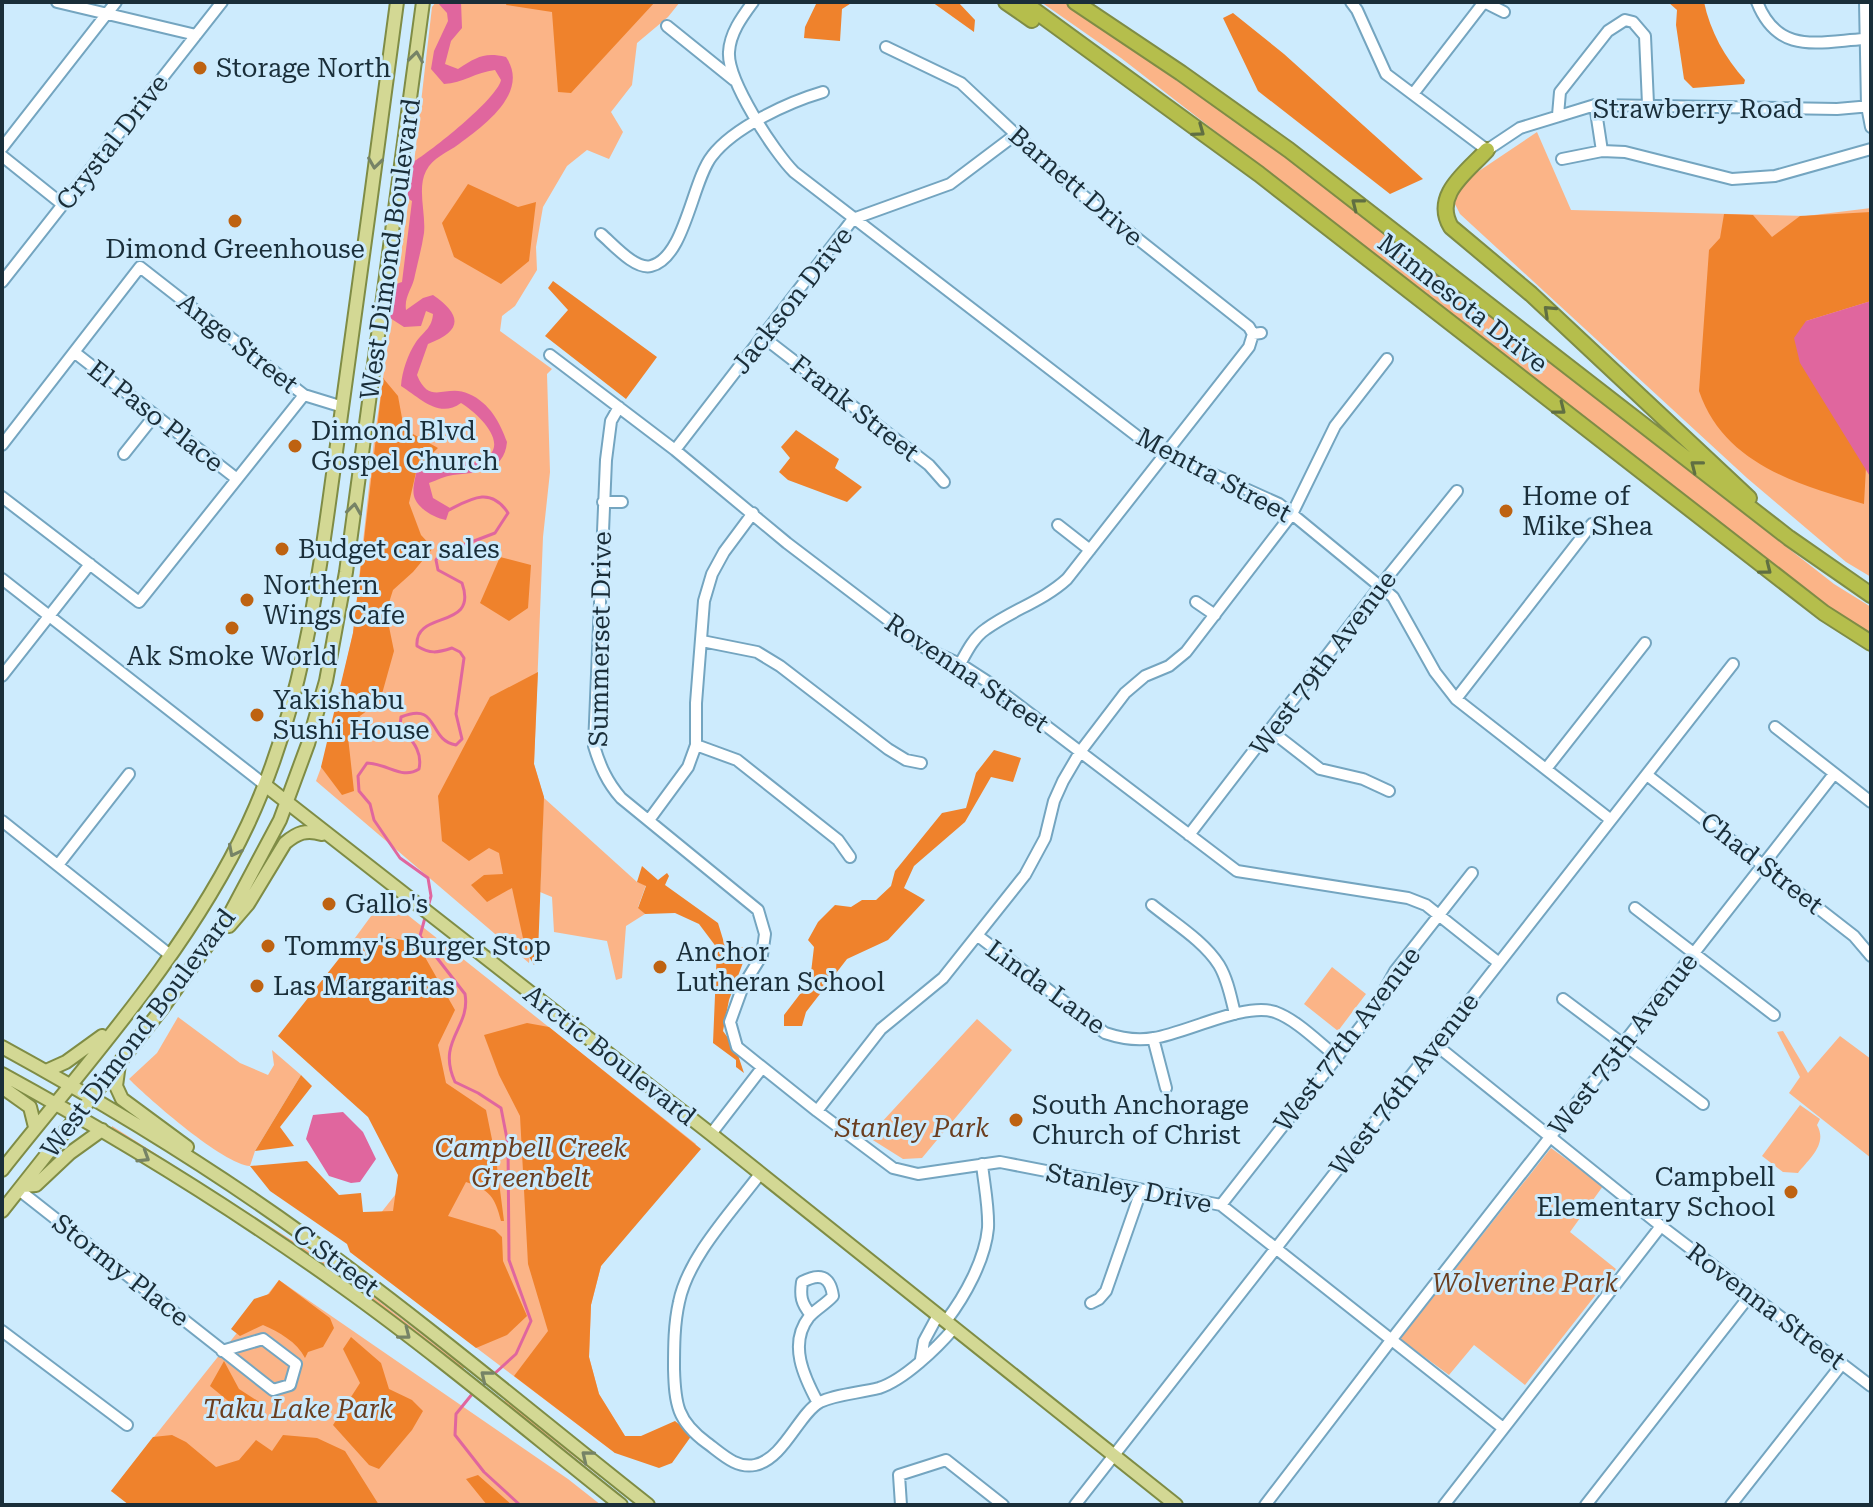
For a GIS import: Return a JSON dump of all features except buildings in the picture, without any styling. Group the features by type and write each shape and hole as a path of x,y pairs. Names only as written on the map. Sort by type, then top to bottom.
{"highway":[{"path":"1006,2 1175,113"},
{"name":"Minnesota Drive","path":"1023,2 1259,174 1824,613 1871,643"},
{"name":"Minnesota Drive","path":"1075,2 1289,150 1789,538 1871,595"},
{"path":"1090,2 1181,73"},
{"path":"1487,150 1448,194 1444,206 1445,217 1451,227 1531,294 1691,442 1789,538"}],"main road":[{"name":"West Dimond Boulevard","path":"2,1170 170,955 226,867 265,785 284,736 301,675 320,568 397,2"},
{"name":"West Dimond Boulevard","path":"2,1211 200,958 245,890 287,803 308,744 326,681 346,572 423,2"},
{"name":"Arctic Boulevard","path":"265,785 711,1134 1176,1505"},
{"path":"200,958 248,904 285,843 309,830 332,838"},
{"path":"46,1071 66,1062 112,1031"},
{"name":"C Street","path":"2,1047 92,1097 265,1208 452,1348 648,1505"},
{"path":"119,1063 116,1086 122,1099 240,1181 265,1208"},
{"name":"C Street","path":"2,1074 102,1130 307,1261 448,1367 621,1505"},
{"path":"2,1087 30,1107 35,1127"},
{"path":"20,1188 36,1185 70,1153 102,1130"}],"street":[{"path":"57,2 196,35"},
{"path":"2,148 116,2"},
{"name":"Crystal Drive","path":"2,282 222,2"},
{"path":"734,80 728,52 739,20 753,2"},
{"path":"1351,2 1386,74 1487,150"},
{"path":"1413,94 1484,2 1504,12"},
{"path":"1757,2 1764,19 1789,40 1864,39"},
{"path":"1865,2 1864,39 1871,127"},
{"path":"1558,115 1560,92 1608,31 1625,20 1633,22 1645,36 1648,104"},
{"path":"667,26 734,80"},
{"name":"Barnett Drive","path":"886,47 961,83 1071,186 1257,334 1165,455"},
{"name":"Mentra Street","path":"734,80 783,160 853,219 1150,446 1279,504 1381,585 1404,612 1435,672 1456,699 1611,820"},
{"path":"601,234 649,271 679,237 700,176 712,155 732,137 758,121 823,92"},
{"path":"1595,105 1602,151"},
{"name":"Strawberry Road","path":"1487,150 1520,128 1595,105 1837,109 1869,106"},
{"name":"Jackson Drive","path":"675,450 853,219 950,184 1015,135"},
{"path":"1562,159 1602,151 1625,152 1732,179 1775,176 1871,149"},
{"path":"2,156 62,204"},
{"name":"Ange Street","path":"74,352 140,267 304,395 343,407"},
{"name":"Frank Street","path":"763,337 929,465 944,482"},
{"path":"2,445 74,352"},
{"name":"El Paso Place","path":"74,352 237,479"},
{"name":"Rovenna Street","path":"550,355 925,648 960,664 991,684 1237,871 1408,898 1426,905 1499,963"},
{"path":"817,1111 881,1029 894,1015 943,978 978,936 1036,858 1045,838 1054,801 1080,752 1125,693 1145,676 1169,666 1186,652 1215,615 1292,514 1335,426 1387,359"},
{"path":"2,497 139,602 304,395"},
{"name":"Summerset Drive","path":"619,407 611,421 603,502 594,746 610,786 758,910 765,934 762,955 743,986 730,1022 737,1047 762,1068"},
{"path":"124,454 155,415"},
{"path":"960,664 973,642 986,629 1052,593 1067,579 1165,455"},
{"name":"West 79th Avenue","path":"1189,835 1457,491"},
{"path":"603,502 622,502"},
{"path":"649,820 688,767 696,745 704,601 712,574 724,552 753,513"},
{"path":"1456,699 1592,524"},
{"path":"1058,525 1090,550"},
{"path":"2,676 90,564"},
{"name":"Arctic Boulevard","path":"2,579 265,785"},
{"path":"1196,602 1215,615"},
{"path":"702,641 757,652 780,666 888,749 906,760 921,763"},
{"path":"1546,769 1645,643"},
{"name":"West 76th Avenue","path":"1075,1505 1733,664"},
{"path":"1775,727 1871,802"},
{"path":"1271,731 1320,769 1363,779 1389,791"},
{"path":"696,745 737,760 838,840 850,857"},
{"path":"58,865 129,774"},
{"name":"West 75th Avenue","path":"1265,1505 1834,774"},
{"name":"Chad Street","path":"1647,775 1854,936 1871,956"},
{"path":"2,821 170,955"},
{"name":"West 77th Avenue","path":"1221,1205 1373,1011 1395,971 1472,873"},
{"path":"1152,905 1204,948 1217,963 1235,1014"},
{"path":"1635,908 1774,1015"},
{"name":"Linda Lane","path":"978,936 1105,1033 1121,1038 1153,1038 1235,1014 1266,1010 1286,1018 1336,1056"},
{"path":"1563,999 1703,1104"},
{"path":"1153,1038 1166,1088"},
{"name":"Rovenna Street","path":"1436,1045 1661,1226 1871,1386"},
{"path":"711,1134 762,1068"},
{"name":"Stanley Drive","path":"762,1068 893,1168 918,1174 1000,1162 1221,1205 1503,1428"},
{"path":"921,1359 924,1341 956,1307 984,1248 988,1226 982,1164"},
{"path":"760,1174 693,1267 679,1300 674,1348 678,1411 684,1422 702,1439 734,1463 745,1466 766,1461 818,1403 883,1387 905,1375 921,1359 936,1350 946,1321"},
{"name":"Stormy Place","path":"20,1188 222,1351 273,1390 290,1385 296,1364 263,1339 222,1351"},
{"path":"1091,1303 1106,1291 1141,1191"},
{"path":"1444,1505 1661,1226"},
{"path":"1586,1505 1751,1294"},
{"path":"811,1315 801,1331 799,1352 805,1379 818,1403"},
{"path":"2,1331 127,1425"},
{"path":"1731,1505 1842,1364"},
{"path":"901,1505 899,1475 946,1460 1003,1505"}],"green space":[{"path":"436,2 680,2 668,17 637,43 632,85 611,112 623,132 609,159 587,150 567,166 543,207 536,247 537,270 515,306 502,316 500,331 552,369 547,374 550,472 543,537 534,764 544,798 637,882 646,885 638,907 645,914 626,926 622,978 616,980 607,941 554,932 552,897 540,892 543,821 529,963 316,781 325,757 353,633 374,441 414,163 432,7"},
{"path":"507,2 655,2 571,93 558,92 552,12 506,5"},
{"path":"817,2 853,2 842,9 840,41 804,38 805,27"},
{"path":"932,2 958,2 975,20 974,32"},
{"path":"1041,2 1064,2 1285,156 1834,584 1871,607 1871,635 1844,619 1121,58"},
{"path":"1668,2 1704,2 1714,34 1745,80 1744,84 1693,88 1684,79 1676,25 1677,10"},
{"path":"1233,13 1284,54 1423,179 1390,194 1258,91 1223,18"},
{"path":"1537,132 1571,210 1806,216 1871,208 1871,577 1846,562 1747,478 1460,214 1453,200 1467,179"},
{"path":"468,184 518,207 536,202 529,261 501,284 454,257 442,223"},
{"path":"1871,212 1871,301 1806,321 1801,363 1866,467 1864,504 1789,479 1745,454 1726,437 1699,391 1709,250 1720,238 1724,214 1753,215 1772,237 1800,216"},
{"path":"553,281 657,357 626,399 545,336 568,310 548,288"},
{"path":"383,378 398,396 404,429 438,448 417,468 409,503 421,535 433,548 393,590 386,612 394,651 380,701 360,716 348,737 354,791 342,795 321,767 353,633"},
{"path":"796,430 839,459 835,468 862,487 847,502 788,480 779,472 790,458 781,447"},
{"path":"500,557 531,565 528,608 509,621 480,603"},
{"path":"538,672 534,764 544,797 538,953 534,965 526,952 512,888 487,902 471,885 484,875 503,874 499,853 489,848 469,861 442,841 438,796 490,697"},
{"path":"994,750 1021,758 1013,782 991,777 965,822 914,866 904,888 925,900 888,940 847,959 806,1012 802,1026 784,1026 784,1015 810,981 814,947 808,940 818,922 835,905 851,907 862,900 876,900 891,886 895,871 942,813 966,808 976,773"},
{"path":"642,866 658,880 667,873 669,876 665,885 718,923 726,949 745,947 747,952 729,1000 723,1031 736,1049 744,1073 736,1067 736,1060 713,1043 717,948 699,924 675,913 645,914 638,908 646,886 637,882"},
{"name":"Campbell Creek Greenbelt","path":"385,897 696,1144 601,1266 591,1305 589,1357 599,1394 625,1436 615,1453 350,1252 414,1171 333,968"},
{"path":"382,936 417,943 455,1010 438,1045 446,1083 486,1110 504,1221 501,1221 490,1196 466,1182 448,1216 495,1230 502,1237 503,1261 527,1316 507,1335 476,1348 350,1252 347,1244 270,1191 250,1166 307,1161 339,1195 361,1193 363,1212 393,1211 398,1175 368,1117 278,1036 349,946 368,943"},
{"path":"1332,967 1366,994 1338,1031 1304,1004"},
{"path":"178,1017 240,1063 268,1075 274,1065 272,1050 301,1075 255,1151 250,1166 238,1163 205,1143 129,1079 157,1053"},
{"name":"Stanley Park","path":"977,1019 1012,1050 922,1158 903,1159 868,1137"},
{"path":"527,1023 549,1027 701,1149 601,1266 591,1305 589,1357 599,1394 625,1436 641,1436 675,1421 692,1435 672,1463 659,1468 615,1453 514,1376 548,1331 528,1264 520,1116 499,1075 484,1035"},
{"path":"1783,1031 1808,1073 1840,1036 1871,1059 1871,1158 1789,1093 1800,1077 1777,1032"},
{"path":"301,1075 312,1086 280,1127 294,1146 255,1151"},
{"path":"1800,1105 1820,1119 1817,1125 1819,1145 1798,1173 1783,1172 1762,1156"},
{"path":"112,1126 340,1271 465,1368 357,1287 111,1129"},
{"name":"Wolverine Park","path":"1551,1148 1603,1186 1570,1232 1616,1269 1525,1385 1474,1345 1449,1375 1400,1339"},
{"name":"Taku Lake Park","path":"279,1280 568,1479 601,1505 142,1505 111,1491"},
{"path":"279,1280 330,1318 334,1328 323,1347 308,1352 305,1358 292,1342 263,1325 240,1336 231,1329 254,1299 269,1294"},
{"path":"351,1337 381,1363 389,1389 412,1400 423,1411 412,1430 379,1469 369,1465 333,1425 360,1383 343,1349"},
{"path":"224,1361 239,1389 264,1405 244,1414 210,1386"},
{"path":"506,1400 601,1475 600,1477 503,1401"},
{"path":"172,1435 186,1442 216,1467 239,1460 256,1440 272,1451 283,1435 317,1438 345,1451 379,1505 129,1505 111,1491 153,1437"},
{"path":"478,1475 512,1505 487,1505 466,1479"}],"shaded area":[{"path":"437,2 461,2 462,28 451,41 445,64 458,69 470,61 492,55 506,57 512,70 509,95 492,117 432,162 423,178 424,233 406,310 433,295 449,309 454,322 448,334 428,344 417,375 427,390 461,391 483,403 497,421 507,442 501,460 488,469 429,483 433,498 450,508 446,520 427,512 416,500 413,489 417,468 439,458 477,462 488,456 494,441 484,423 461,403 445,409 437,408 401,386 408,357 429,326 433,314 426,311 421,326 404,327 390,318 396,284 402,282 412,201 407,198 413,162 476,112 501,80 495,70 444,84 431,69 434,51 448,21 447,13"},
{"path":"1871,301 1871,478 1800,363 1794,338 1806,321"},
{"path":"343,1112 363,1132 376,1159 360,1182 351,1183 329,1176 306,1139 313,1115"}],"waterway":[{"path":"428,907 431,896 428,878 400,858 374,820 370,804 359,791 358,776 367,763 407,773 419,769 418,751 400,726 401,717 422,714 447,742 456,745 462,739 456,714 464,658 452,648 434,652 422,649 417,646 419,635 425,627 462,608 465,598 462,583 438,570 436,560 440,554 495,533 508,513 501,504 487,497 471,499 447,511"},
{"path":"426,914 420,936 465,994 466,1006 451,1045 450,1068 455,1082 501,1108 508,1144 509,1260 531,1321 516,1354 493,1375"},
{"path":"473,1393 456,1414 455,1435 484,1472 520,1505"}],"place":[{"name":"Storage North","path":"200,68"},
{"name":"Dimond Greenhouse","path":"235,221"},
{"name":"Dimond Blvd Gospel Church","path":"295,446"},
{"name":"Home of Mike Shea","path":"1506,511"},
{"name":"Budget car sales","path":"282,549"},
{"name":"Northern Wings Cafe","path":"247,600"},
{"name":"Ak Smoke World","path":"232,628"},
{"name":"Yakishabu Sushi House","path":"257,715"},
{"name":"Gallo's","path":"329,904"},
{"name":"Tommy's Burger Stop","path":"268,946"},
{"name":"Anchor Lutheran School","path":"660,967"},
{"name":"Las Margaritas","path":"257,986"},
{"name":"South Anchorage Church of Christ","path":"1016,1120"},
{"name":"Campbell Elementary School","path":"1791,1192"}]}
